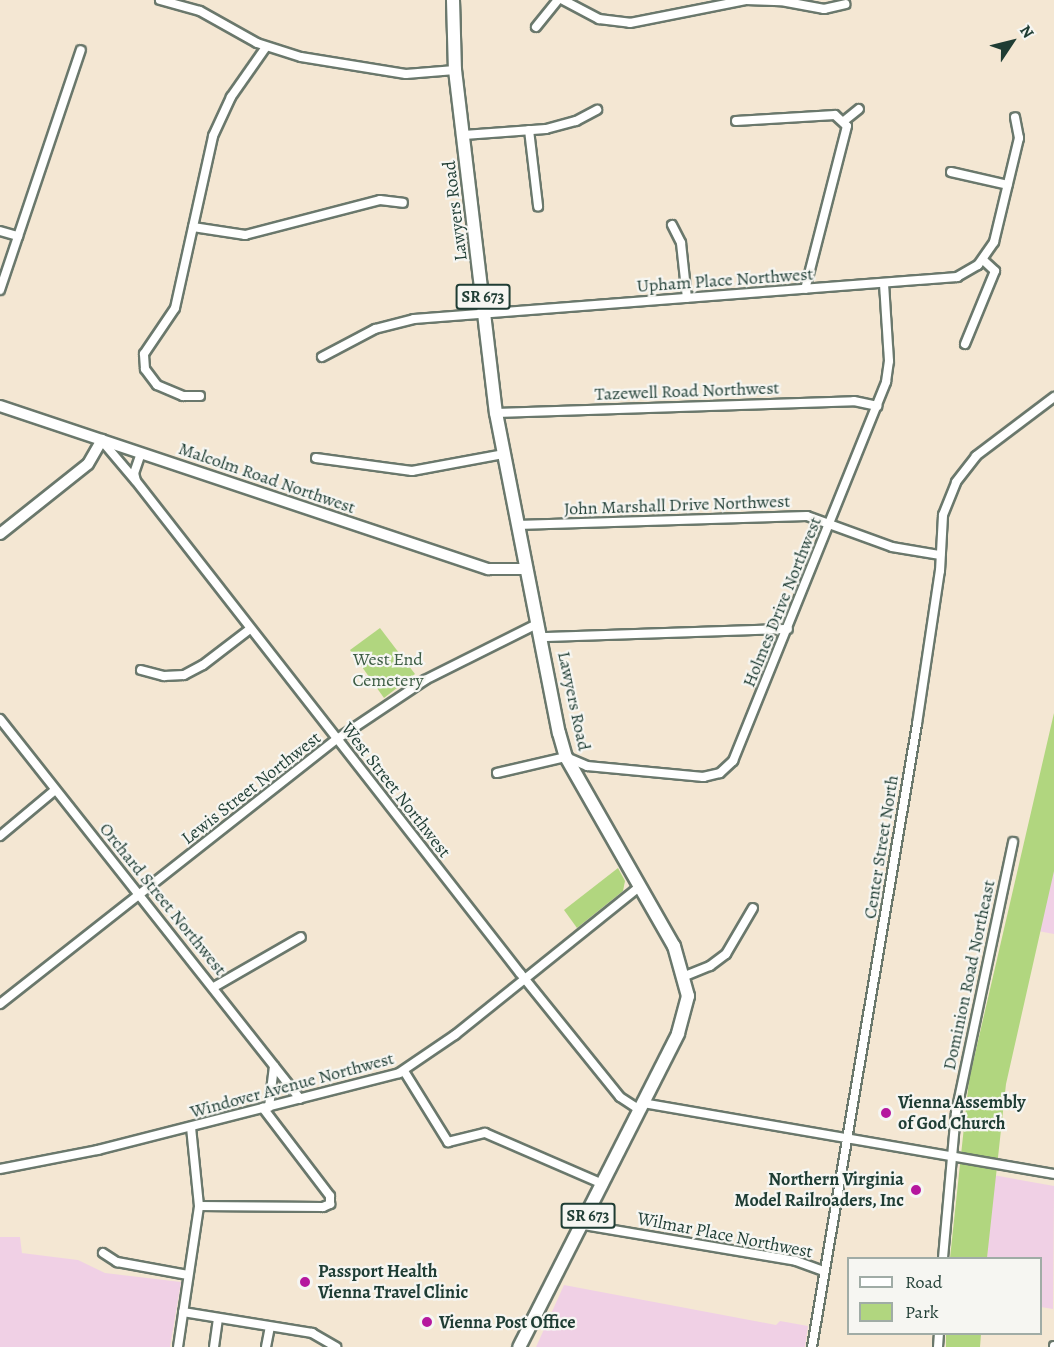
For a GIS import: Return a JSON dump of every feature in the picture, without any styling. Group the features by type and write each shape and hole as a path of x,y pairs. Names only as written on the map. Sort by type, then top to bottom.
{"main road":[{"name":"Lawyers Road","path":"453,0 455,70 496,413 566,757 674,946 685,976 685,1018 584,1225 519,1347"},
{"name":"Malcolm Road Northwest","path":"0,406 488,569 526,569"},
{"path":"0,534 88,464 102,440"}],"street":[{"path":"160,0 200,11 266,47 301,57 406,74 455,70"},
{"path":"536,27 558,0"},
{"path":"563,0 599,19 630,23 746,0 781,1 824,9 844,4"},
{"path":"200,396 183,396 157,385 143,362 146,346 175,308 208,154 221,116 266,47"},
{"path":"0,290 81,50"},
{"path":"844,121 859,109"},
{"path":"464,135 564,125 597,110"},
{"path":"736,121 829,115 844,121 848,131 805,290"},
{"path":"965,344 995,271 983,260 994,242 1019,138 1015,117"},
{"path":"529,130 538,206"},
{"path":"951,172 1008,185"},
{"path":"193,227 245,235 380,200 403,203"},
{"path":"672,225 681,243 687,298"},
{"path":"0,231 18,236"},
{"name":"Upham Place Northwest","path":"322,357 356,337 394,323 485,312 948,279 967,273 983,260"},
{"name":"Holmes Drive Northwest","path":"566,757 586,766 703,777 720,773 734,761 831,523 877,406 889,368 884,284"},
{"name":"Center Street North","path":"812,1347 918,714 940,555 943,514 965,469 988,446 1054,397"},
{"name":"Tazewell Road Northwest","path":"496,413 854,401 877,406"},
{"name":"West Street Northwest","path":"102,440 524,978 620,1096 642,1106"},
{"path":"136,481 134,473 141,453"},
{"path":"316,458 412,471 504,453"},
{"name":"John Marshall Drive Northwest","path":"517,525 799,516 831,523 892,547 940,555"},
{"name":"Lewis Street Northwest","path":"0,1004 338,739 425,680 539,623"},
{"path":"141,670 164,676 184,675 203,665 250,628"},
{"path":"543,637 788,629"},
{"name":"Orchard Street Northwest","path":"0,719 214,987 300,1099"},
{"path":"497,773 566,757"},
{"path":"0,836 55,790"},
{"name":"Dominion Road Northeast","path":"943,1257 949,1157 965,1062 1013,842"},
{"name":"Windover Avenue Northwest","path":"0,1169 191,1127 405,1071 640,886"},
{"path":"685,976 710,966 726,954 753,908"},
{"path":"214,987 301,937"},
{"path":"199,1206 323,1208 330,1204 330,1196 266,1107 274,1066"},
{"path":"405,1071 448,1142 485,1133 603,1184"},
{"path":"642,1106 1054,1174"},
{"path":"178,1347 199,1206 191,1127"},
{"name":"Wilmar Place Northwest","path":"584,1225 796,1261 824,1270"},
{"path":"103,1253 117,1262 188,1275"},
{"path":"183,1312 312,1333 336,1347"},
{"path":"214,1347 218,1318"},
{"path":"266,1347 270,1327"}],"shaded area":[{"path":"1054,864 1054,934 1038,931"},
{"path":"993,1175 1054,1186 1053,1309 1042,1307 1042,1257 987,1257"},
{"path":"0,1237 20,1237 22,1253 78,1260 105,1273 181,1282 170,1347 0,1347"},
{"path":"564,1285 776,1325 780,1321 808,1326 805,1347 536,1347"}],"green space":[{"name":"West End Cemetery","path":"380,628 415,674 384,698 350,650"},
{"path":"1054,713 1054,871 1006,1084 987,1257 950,1257 969,1080"},
{"path":"618,868 625,881 623,891 577,928 564,910"},
{"path":"946,1335 981,1335 980,1347 946,1347"}],"place":[{"name":"Vienna Assembly of God Church","path":"886,1113"},
{"name":"Northern Virginia Model Railroaders, Inc","path":"916,1190"},
{"name":"Passport Health Vienna Travel Clinic","path":"305,1282"},
{"name":"Vienna Post Office","path":"427,1322"}]}
